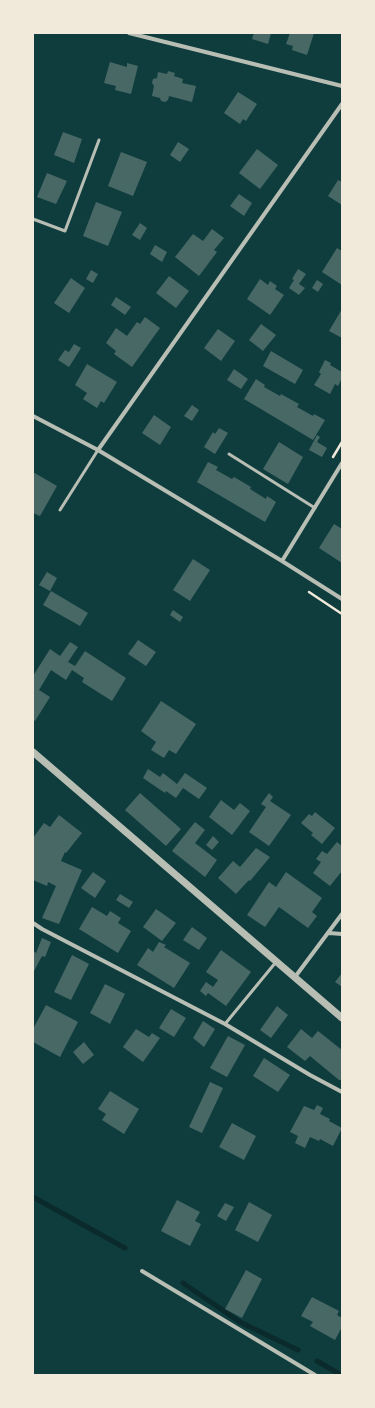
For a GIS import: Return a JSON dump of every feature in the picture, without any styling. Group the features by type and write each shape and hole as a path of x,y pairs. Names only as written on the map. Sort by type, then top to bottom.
{"street":[{"path":"129,33 342,86"},
{"path":"98,450 342,104"},
{"path":"33,416 98,450 342,599"},
{"path":"282,561 342,462"},
{"path":"33,752 342,1018"},
{"path":"295,977 342,914"},
{"path":"33,923 225,1024 342,1092"},
{"path":"328,933 342,934"},
{"path":"142,1271 315,1375"}],"lane":[{"path":"33,219 65,231 99,140"},
{"path":"60,510 95,457 98,450"},
{"path":"229,454 315,508"},
{"path":"225,1024 276,962"}],"building":[{"path":"254,33 271,33 268,44 252,39"},
{"path":"290,33 314,33 307,55 292,50 293,46 286,44"},
{"path":"110,62 127,67 127,63 138,66 131,94 115,90 116,86 104,83"},
{"path":"168,71 175,73 174,76 183,79 182,83 196,86 192,102 169,96 168,100 165,102 161,101 160,98 152,96 154,86 152,83 153,79 157,78 158,72 167,74"},
{"path":"238,92 257,104 246,121 243,119 240,124 224,113"},
{"path":"63,132 82,139 74,163 54,155"},
{"path":"178,142 189,149 180,162 170,155"},
{"path":"257,149 278,165 260,189 239,173"},
{"path":"121,152 147,162 133,196 108,186"},
{"path":"47,173 67,181 56,204 37,197"},
{"path":"338,180 342,182 342,205 328,196"},
{"path":"239,194 252,203 244,216 230,206"},
{"path":"96,202 122,212 108,246 83,236"},
{"path":"140,223 147,228 140,240 132,235"},
{"path":"212,229 224,238 214,250 217,252 199,276 175,257 193,234 203,241"},
{"path":"155,245 167,252 162,262 150,254"},
{"path":"337,248 342,251 342,285 322,272"},
{"path":"298,269 306,274 299,284 305,288 299,295 289,288"},
{"path":"91,270 98,274 93,283 86,279"},
{"path":"169,276 189,291 176,308 156,293"},
{"path":"71,278 85,288 69,313 54,303"},
{"path":"260,279 268,285 270,281 277,286 275,289 284,295 270,315 247,299"},
{"path":"317,280 323,284 318,292 312,288"},
{"path":"116,297 131,307 125,315 111,305"},
{"path":"342,309 342,338 329,331"},
{"path":"145,317 160,328 132,367 114,354 116,351 106,343 116,328 127,336 137,322 140,324"},
{"path":"261,324 276,335 263,351 249,340"},
{"path":"218,329 235,341 221,361 204,348"},
{"path":"74,344 81,348 69,367 58,360 65,350 69,352"},
{"path":"271,351 303,370 295,384 263,366"},
{"path":"325,360 331,363 330,365 342,372 342,378 338,386 335,384 330,394 314,385 321,374 319,372"},
{"path":"87,364 117,382 104,403 101,401 97,408 83,399 87,393 75,385"},
{"path":"234,369 248,379 241,389 227,380"},
{"path":"256,379 265,385 264,387 299,404 297,407 313,416 314,414 325,420 313,440 244,399"},
{"path":"192,405 199,410 192,421 184,416"},
{"path":"154,415 171,427 160,445 142,433"},
{"path":"219,428 228,433 215,454 204,447 213,432 215,434"},
{"path":"317,435 320,437 317,442 327,448 322,457 309,450"},
{"path":"279,442 303,457 288,484 263,469"},
{"path":"208,462 218,467 216,470 232,479 234,477 251,487 250,489 266,499 267,496 276,502 265,522 197,482"},
{"path":"33,472 57,486 40,516 33,513"},
{"path":"334,524 342,529 342,563 319,548"},
{"path":"193,559 210,570 190,601 173,590"},
{"path":"47,572 57,578 50,591 39,585"},
{"path":"51,591 88,613 80,626 43,605"},
{"path":"173,610 183,617 180,622 170,615"},
{"path":"138,640 156,652 146,666 128,654"},
{"path":"70,642 78,647 68,662 75,666 85,651 126,678 112,701 82,682 84,678 72,670 66,680 51,670 39,690 50,697 35,721 33,719 33,676 50,649 60,656"},
{"path":"161,701 196,724 176,754 169,750 164,758 151,750 156,742 141,731"},
{"path":"148,769 160,777 163,773 177,784 185,773 207,788 199,799 183,788 176,798 166,791 165,793 143,778"},
{"path":"140,793 181,829 166,846 125,810"},
{"path":"269,793 273,797 270,801 291,815 269,846 249,832 266,807 261,804"},
{"path":"221,800 234,810 240,803 250,811 232,835 209,817"},
{"path":"315,812 335,828 322,844 311,835 313,833 301,823 309,814 312,816"},
{"path":"59,815 82,833 66,853 65,852 61,861 82,870 59,924 42,918 56,886 48,882 47,886 33,880 33,838 44,823 50,827"},
{"path":"195,822 205,830 195,843 217,860 205,877 172,851"},
{"path":"213,836 219,842 212,850 206,845"},
{"path":"337,842 342,846 342,871 330,886 313,873 321,862 316,859 322,851 327,854"},
{"path":"256,848 270,857 250,881 249,880 236,894 218,878 233,861 240,867"},
{"path":"93,872 106,881 95,898 81,888"},
{"path":"286,872 322,898 312,912 317,916 308,928 279,907 265,927 247,915 269,882 276,887"},
{"path":"120,894 133,902 129,908 116,900"},
{"path":"92,907 107,916 110,911 121,918 118,923 131,931 118,953 79,929"},
{"path":"156,909 176,923 162,941 143,927"},
{"path":"192,927 207,938 199,950 183,940"},
{"path":"42,938 51,942 45,957 42,956 33,973 33,951 36,953"},
{"path":"159,942 166,945 164,947 190,963 174,988 137,965 148,948 153,952"},
{"path":"221,950 251,972 226,1006 208,993 206,996 200,991 206,982 213,987 218,980 206,972"},
{"path":"72,955 89,964 71,1000 54,992"},
{"path":"342,973 342,987 335,982"},
{"path":"105,984 125,994 110,1024 90,1013"},
{"path":"46,1005 78,1022 60,1057 33,1042 33,1029"},
{"path":"277,1006 288,1015 271,1038 260,1030"},
{"path":"171,1009 186,1018 174,1037 159,1028"},
{"path":"203,1021 215,1029 204,1047 193,1038"},
{"path":"136,1029 149,1037 152,1033 160,1038 143,1062 123,1047"},
{"path":"301,1029 312,1038 318,1031 342,1050 342,1080 339,1080 310,1056 305,1061 287,1047"},
{"path":"228,1036 245,1045 227,1077 210,1068"},
{"path":"84,1042 94,1055 83,1064 73,1052"},
{"path":"264,1058 290,1075 278,1092 253,1076"},
{"path":"210,1082 223,1088 202,1133 189,1127"},
{"path":"110,1091 139,1109 124,1134 102,1120 106,1114 98,1109"},
{"path":"317,1105 323,1108 320,1114 342,1128 333,1146 320,1139 319,1141 310,1137 305,1148 295,1143 298,1136 290,1132 304,1106 314,1110"},
{"path":"232,1123 256,1136 244,1160 219,1147"},
{"path":"177,1200 200,1212 195,1221 201,1224 190,1246 161,1231"},
{"path":"249,1202 272,1215 258,1242 235,1230"},
{"path":"225,1203 234,1207 226,1221 217,1216"},
{"path":"246,1270 262,1279 242,1318 225,1309"},
{"path":"312,1297 339,1311 337,1315 342,1318 342,1327 335,1340 310,1326 313,1322 301,1316"}],"waterway":[{"path":"33,1197 125,1248"},
{"path":"183,1283 240,1322 298,1350"},
{"path":"317,1361 341,1375"}]}
